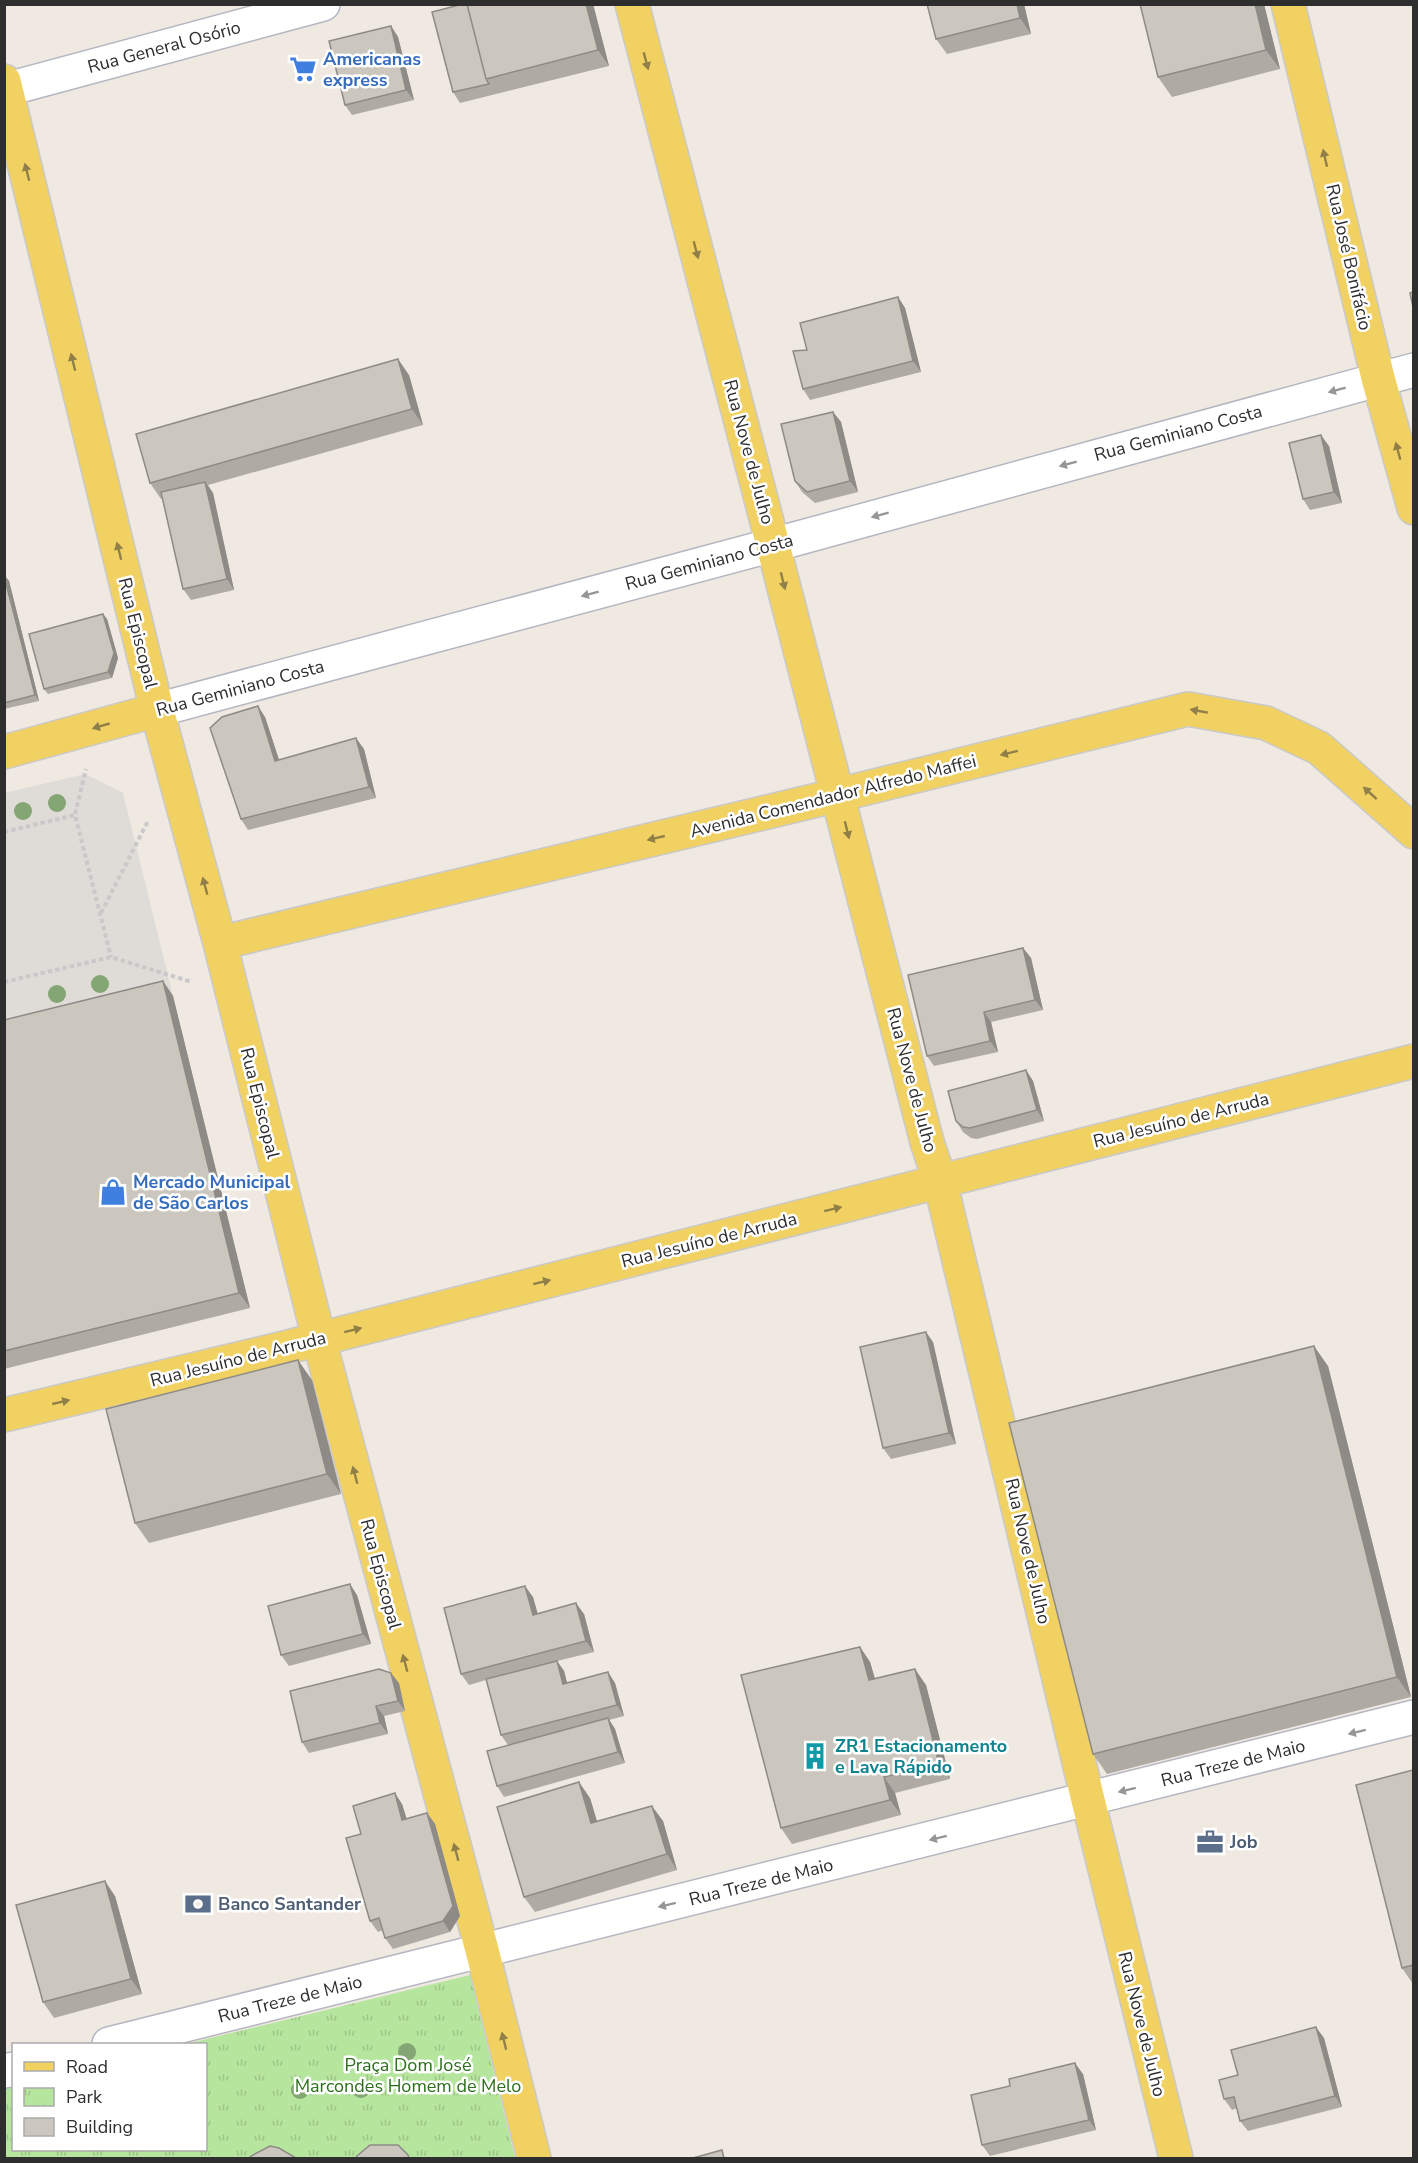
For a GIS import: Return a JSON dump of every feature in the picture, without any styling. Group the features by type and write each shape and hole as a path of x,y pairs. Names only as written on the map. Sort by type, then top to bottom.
{"main road":[{"name":"Rua Nove de Julho","path":"632,4 927,1142 940,1181 1176,2158"},
{"name":"Rua José Bonifácio","path":"1288,4 1378,378 1413,508"},
{"name":"Rua Episcopal","path":"5,87 157,710 234,996 319,1339 482,1950 534,2158"},
{"name":"Avenida Comendador Alfredo Maffei","path":"220,943 1188,709 1266,723 1319,748 1413,832"},
{"name":"Rua Geminiano Costa","path":"4,752 157,710"},
{"name":"Rua Jesuíno de Arruda","path":"4,1415 319,1339 1413,1061"}],"street":[{"name":"Rua General Osório","path":"5,87 323,4"},
{"name":"Rua Geminiano Costa","path":"157,710 1413,370"},
{"name":"Rua Treze de Maio","path":"113,2043 1413,1717"}],"path":[{"path":"100,915 173,770"},
{"path":"4,832 75,815 111,957"},
{"path":"4,982 111,957 234,996"}],"green space":[{"name":"Praça Dom José Marcondes Homem de Melo","path":"470,1975 515,2158 5,2158 4,2089 12,2087 12,2151 207,2151 207,2043 190,2043"}],"shaded area":[{"path":"85,774 123,793 173,996 5,1038 4,793"}],"building":[{"path":"467,4 489,84 453,92 432,12"},
{"path":"467,4 586,4 598,50 486,79"},
{"path":"927,4 1017,4 1020,18 936,39"},
{"path":"1140,4 1255,4 1266,50 1158,77"},
{"path":"391,26 406,90 345,105 329,41"},
{"path":"898,297 913,361 803,389 793,351 807,350 800,323"},
{"path":"398,359 412,409 150,483 136,434"},
{"path":"833,412 850,481 807,492 795,481 781,424"},
{"path":"1321,435 1334,492 1303,499 1289,443"},
{"path":"205,482 227,579 183,589 161,492"},
{"path":"4,576 35,695 4,703"},
{"path":"103,614 114,653 108,672 44,689 29,634"},
{"path":"258,706 275,761 356,738 369,787 241,819 210,728 222,717"},
{"path":"1023,948 1035,1000 984,1012 990,1041 927,1056 908,975"},
{"name":"Mercado Municipal de São Carlos","path":"163,981 239,1293 4,1351 4,1020"},
{"path":"1026,1070 1037,1110 970,1128 963,1127 956,1121 948,1091"},
{"path":"926,1332 949,1433 883,1448 860,1347"},
{"path":"1314,1346 1397,1677 1093,1754 1009,1423"},
{"path":"298,1360 327,1474 135,1523 106,1409"},
{"path":"350,1584 363,1634 281,1655 268,1606"},
{"path":"525,1586 533,1615 576,1603 586,1641 461,1674 444,1608"},
{"path":"860,1647 869,1680 915,1669 939,1764 884,1777 890,1800 781,1828 741,1675"},
{"path":"557,1661 563,1684 608,1672 617,1705 501,1735 486,1679"},
{"path":"379,1669 391,1673 398,1701 376,1706 380,1723 302,1742 290,1691"},
{"path":"608,1718 618,1752 497,1786 487,1751"},
{"path":"1413,1770 1413,1965 1402,1968 1356,1785"},
{"path":"579,1782 591,1823 652,1806 667,1854 524,1897 497,1807"},
{"path":"395,1793 402,1820 427,1813 453,1906 443,1921 385,1938 379,1918 370,1921 346,1838 361,1834 353,1806"},
{"path":"105,1881 131,1979 43,2002 16,1905"},
{"path":"1316,2027 1335,2096 1240,2121 1234,2097 1224,2099 1219,2080 1238,2075 1231,2050"},
{"path":"1075,2063 1089,2120 982,2145 971,2095 1010,2086 1009,2079"},
{"path":"370,2145 398,2145 409,2158 356,2158"},
{"path":"270,2146 279,2148 296,2158 249,2158"},
{"path":"722,2150 724,2158 693,2158"}],"place":[{"name":"Americanas express","path":"303,69"},
{"name":"Mercado Municipal de São Carlos","path":"113,1192"},
{"name":"ZR1 Estacionamento e Lava Rápido","path":"815,1756"},
{"name":"Job","path":"1210,1842"},
{"name":"Banco Santander","path":"198,1904"}]}
